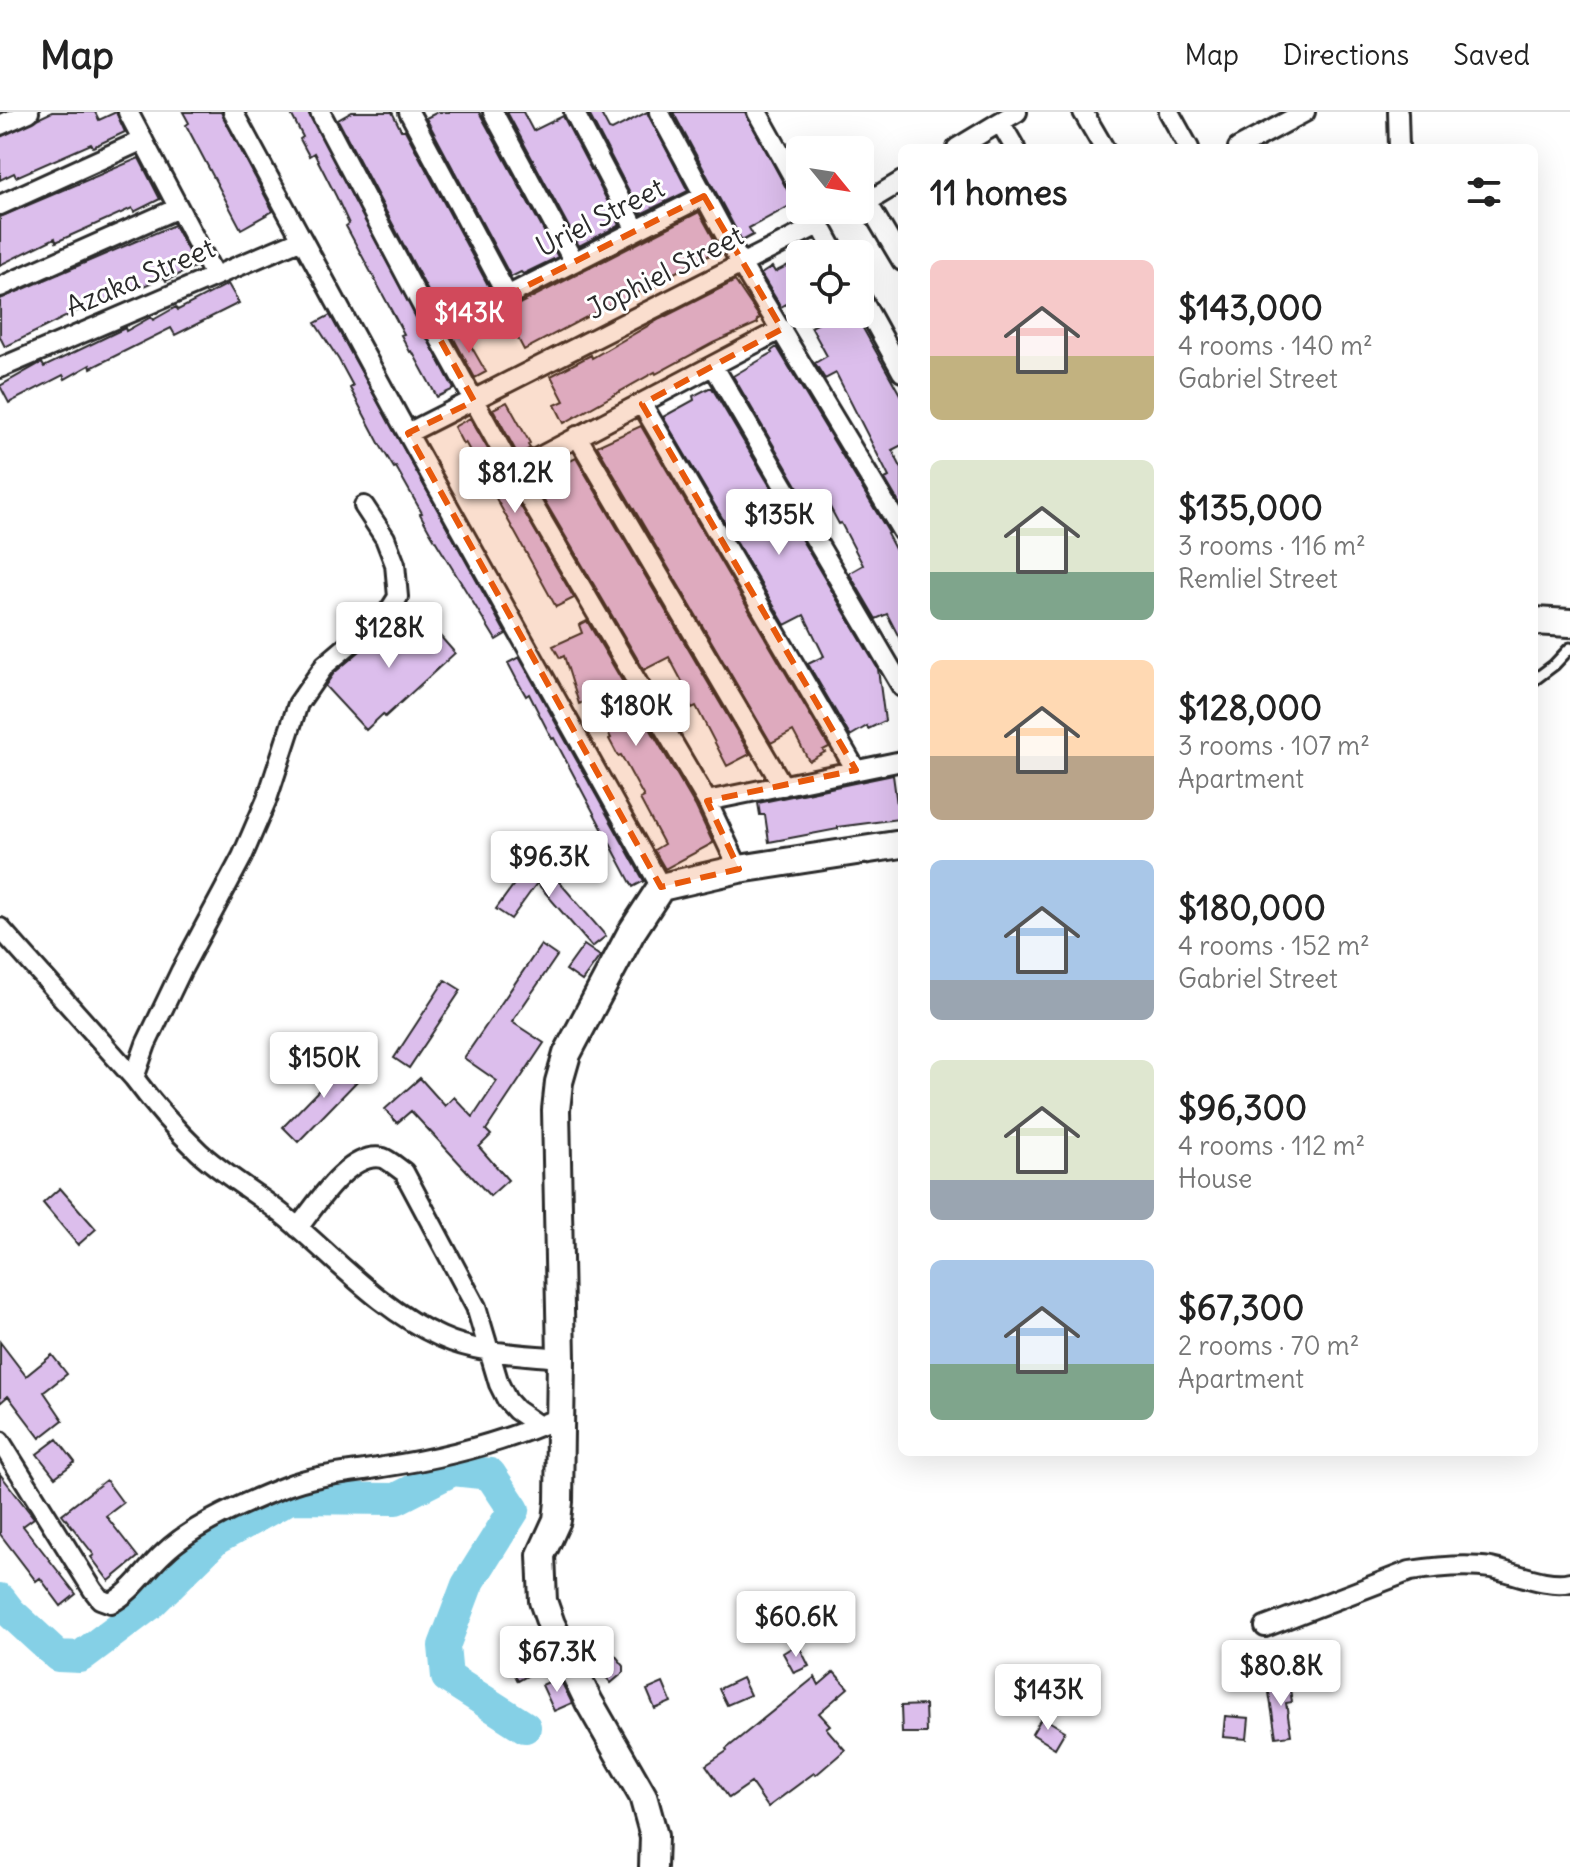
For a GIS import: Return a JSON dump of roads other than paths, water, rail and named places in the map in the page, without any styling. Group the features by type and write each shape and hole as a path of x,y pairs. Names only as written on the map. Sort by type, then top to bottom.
{"street":[{"path":"0,125 29,112"},
{"path":"128,112 214,275"},
{"path":"233,112 661,887"},
{"path":"320,112 474,401 707,801 739,869"},
{"path":"409,112 507,295"},
{"path":"493,112 574,262"},
{"path":"574,112 636,230"},
{"path":"659,112 741,264 898,524"},
{"path":"757,112 786,164"},
{"path":"964,144 1017,112"},
{"path":"1083,112 1102,144"},
{"path":"1169,112 1187,144"},
{"path":"1245,144 1305,112"},
{"path":"1398,112 1398,144"},
{"path":"1000,122 1013,144"},
{"path":"0,205 143,140"},
{"path":"898,183 867,202 898,254"},
{"name":"Uriel Street","path":"436,332 704,196"},
{"path":"0,287 178,208"},
{"name":"Jophiel Street","path":"408,433 741,264 805,224"},
{"name":"Azaka Street","path":"0,368 302,239"},
{"path":"874,321 898,365"},
{"path":"513,471 782,329"},
{"path":"714,367 898,680"},
{"path":"642,404 856,770"},
{"path":"577,436 783,786"},
{"path":"134,1078 146,1044 181,971 242,857 267,799 298,704 325,665 389,611 398,597 395,564 385,538 364,506"},
{"path":"1538,621 1570,623"},
{"path":"707,801 898,762"},
{"path":"653,1867 654,1836 643,1796 589,1702 543,1601 541,1555 557,1520 550,1422 561,1358 556,1110 559,1082 567,1054 631,933 661,887 739,869 898,845"},
{"path":"0,928 200,1154 298,1228 363,1287 422,1327 458,1344 491,1352 561,1358"},
{"path":"298,1228 331,1186 360,1160 383,1158 404,1172 476,1307 499,1384 507,1400 516,1410 550,1422"},
{"path":"0,1441 93,1590 100,1599 111,1603 131,1588 165,1551 189,1534 290,1485 329,1474 384,1467 450,1453 550,1422"},
{"path":"1265,1627 1410,1571 1487,1567 1553,1582 1570,1582"}],"lane":[{"path":"1538,677 1570,648"}],"waterway":[{"path":"0,1599 58,1656 80,1657 148,1606 216,1539 290,1498 396,1499 453,1470 490,1474 514,1510 467,1585 444,1646 447,1677 525,1727"}]}
